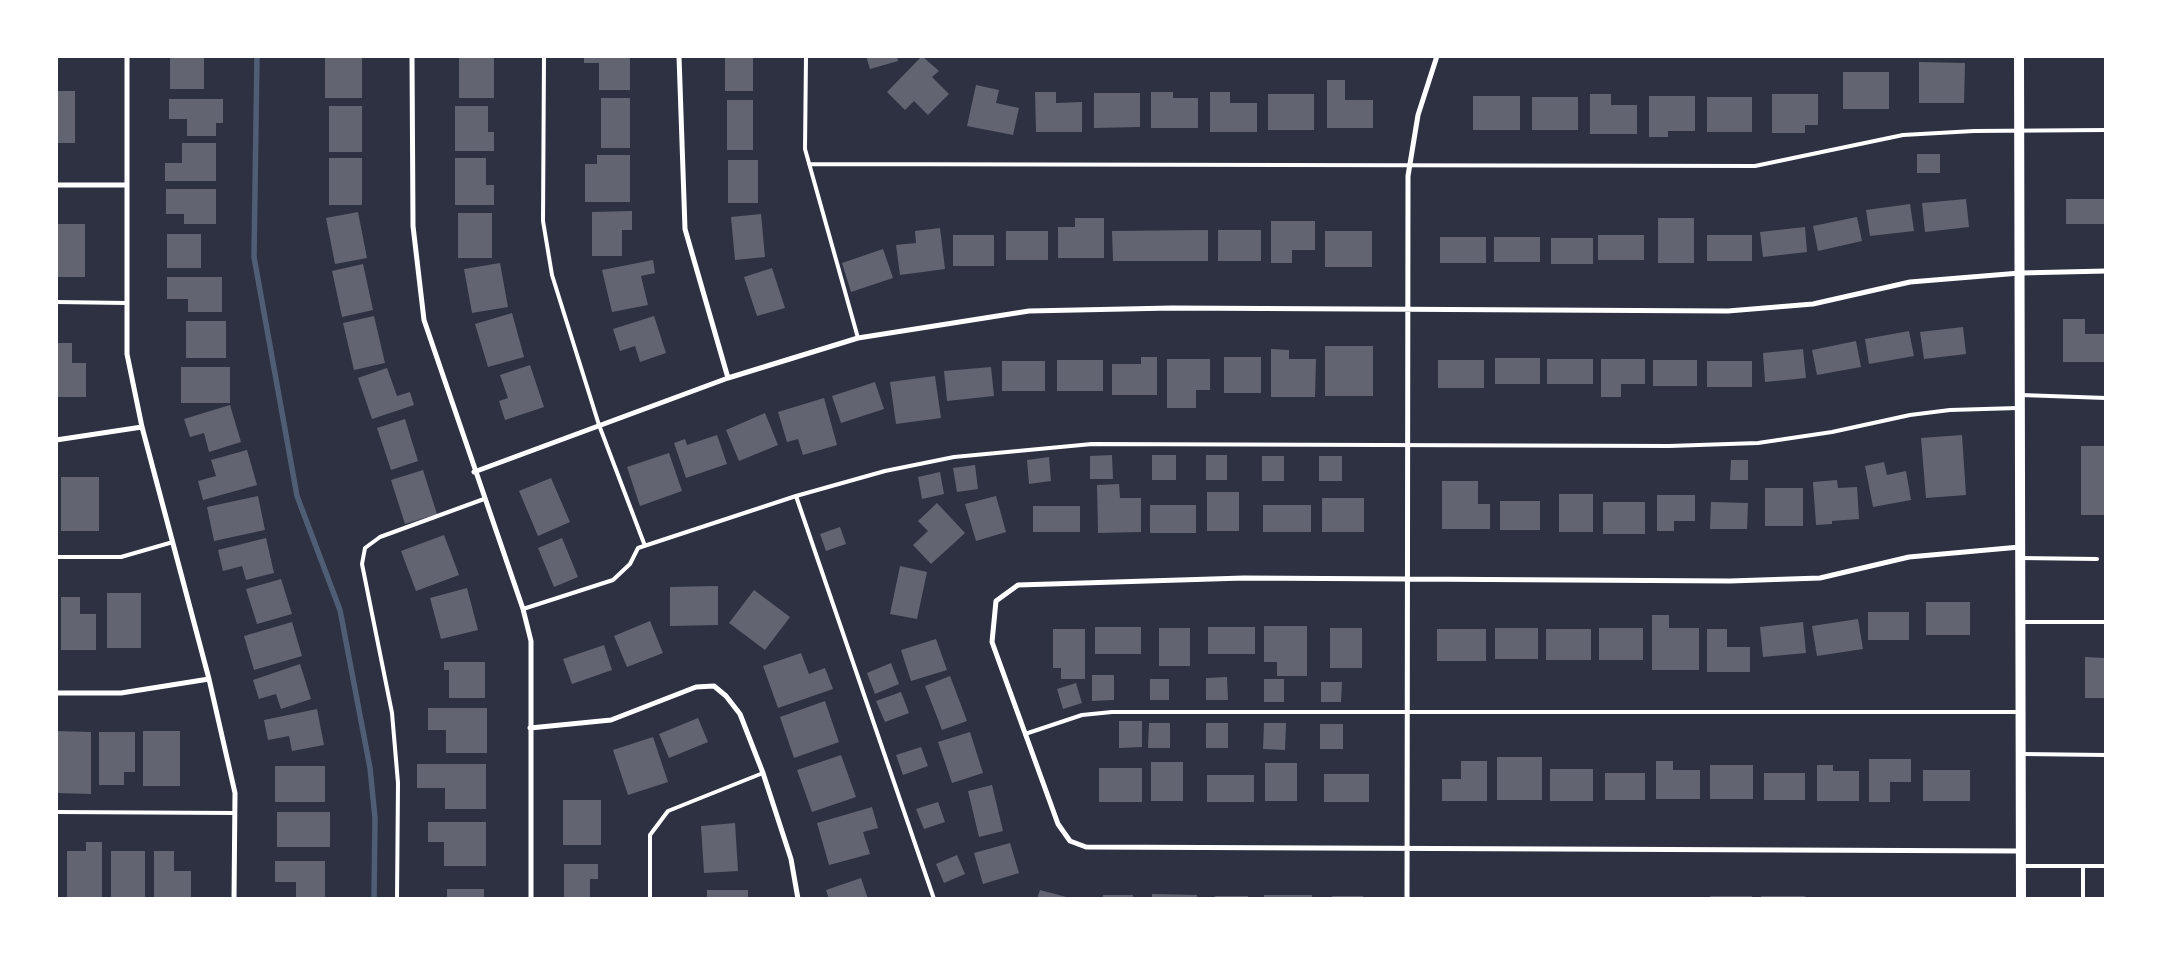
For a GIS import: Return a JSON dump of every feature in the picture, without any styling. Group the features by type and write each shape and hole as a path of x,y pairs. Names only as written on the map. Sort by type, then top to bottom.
{"main road":[{"path":"2019,56 2021,899"}],"street":[{"path":"127,56 127,354 142,427 209,679 234,793 234,899"},
{"path":"412,56 413,226 424,320 474,472 523,609 531,641 531,899"},
{"path":"680,56 685,229 728,378"},
{"path":"1407,899 1410,166 1418,115 1437,56"},
{"path":"56,185 126,185"},
{"path":"474,472 728,378 858,338 1029,311 1172,308 1728,311 1813,304 1910,282 2020,273 2106,271"},
{"path":"56,440 68,440 142,427"},
{"path":"2020,553 1909,557 1820,578 1730,581 1244,578 1018,585 996,601 992,642 1058,824 1070,841 1086,847 2020,851"},
{"path":"56,693 121,693 209,679"},
{"path":"530,728 611,720 696,687 714,686 726,696 740,714 763,773 791,859 798,899"}],"lane":[{"path":"544,56 543,221 552,275 600,425 645,546"},
{"path":"806,56 805,149 858,338"},
{"path":"809,164 1755,166 1903,135 2106,130"},
{"path":"56,302 127,302"},
{"path":"2020,396 2106,398"},
{"path":"523,609 613,580 630,564 638,548 796,496 885,471 954,457 1092,444 1669,446 1758,443 1832,432 1910,415 1950,410 2020,408"},
{"path":"796,496 934,899"},
{"path":"397,899 398,783 392,713 362,564 364,548 380,537 484,499"},
{"path":"56,557 121,557 173,542"},
{"path":"2020,553 2097,559"},
{"path":"2020,622 2106,622"},
{"path":"1025,734 1082,714 1112,712 2020,712"},
{"path":"2020,754 2106,755"},
{"path":"650,899 650,835 668,811 763,773"},
{"path":"56,812 234,813"},
{"path":"2020,866 2106,866"},
{"path":"2083,866 2083,899"}],"building":[{"path":"170,56 204,56 204,89 170,89"},
{"path":"325,56 362,56 362,98 325,98"},
{"path":"459,56 494,56 494,98 459,98"},
{"path":"584,56 630,56 630,90 599,90 599,63 584,63"},
{"path":"725,56 753,56 753,91 725,91"},
{"path":"866,56 897,56 898,61 870,69"},
{"path":"922,56 939,71 932,77 949,94 928,115 914,101 905,110 887,92"},
{"path":"1919,62 1965,63 1964,103 1919,103"},
{"path":"1843,72 1889,72 1889,109 1843,109"},
{"path":"1327,80 1345,80 1345,100 1373,100 1373,128 1327,128"},
{"path":"976,85 999,90 996,103 1019,108 1013,135 967,126"},
{"path":"56,91 75,91 75,143 56,143"},
{"path":"1035,92 1056,92 1056,103 1082,102 1082,132 1036,132"},
{"path":"1151,92 1173,92 1173,98 1198,98 1198,128 1151,128"},
{"path":"1210,92 1230,92 1230,103 1257,103 1257,132 1210,132"},
{"path":"1094,93 1140,93 1140,127 1094,128"},
{"path":"1268,94 1314,94 1314,130 1268,130"},
{"path":"1590,94 1611,94 1611,105 1637,105 1637,134 1590,134"},
{"path":"1772,94 1818,94 1818,125 1805,125 1805,133 1772,133"},
{"path":"1473,96 1520,96 1520,130 1473,130"},
{"path":"1649,96 1695,96 1695,131 1668,131 1668,137 1649,137"},
{"path":"1532,97 1578,97 1578,130 1532,130"},
{"path":"1707,97 1752,97 1752,132 1707,132"},
{"path":"601,98 630,98 630,148 601,148"},
{"path":"169,99 223,99 223,123 216,123 216,136 187,136 187,119 169,119"},
{"path":"727,100 753,100 753,150 727,150"},
{"path":"329,106 362,106 362,152 329,152"},
{"path":"455,106 488,106 488,132 494,132 494,151 455,151"},
{"path":"182,143 216,143 216,181 165,181 165,163 182,163"},
{"path":"1917,154 1940,154 1940,173 1917,173"},
{"path":"597,155 630,155 630,202 585,202 585,164 597,164"},
{"path":"329,158 362,158 362,205 329,205"},
{"path":"455,158 486,158 486,185 494,185 494,205 455,205"},
{"path":"728,160 758,160 758,203 728,203"},
{"path":"166,189 216,189 216,224 184,224 184,214 166,214"},
{"path":"1966,199 1969,227 1925,232 1922,203"},
{"path":"2066,199 2106,199 2106,224 2066,224"},
{"path":"1910,204 1914,231 1870,236 1866,210"},
{"path":"632,211 632,230 622,230 622,256 592,256 592,212"},
{"path":"358,212 367,258 335,264 326,218"},
{"path":"458,213 492,213 492,258 458,258"},
{"path":"761,214 765,257 735,260 731,217"},
{"path":"1857,217 1862,241 1818,251 1813,226"},
{"path":"1075,218 1104,218 1104,258 1058,258 1058,227 1075,227"},
{"path":"1658,218 1694,218 1694,263 1658,263"},
{"path":"1271,221 1315,221 1315,250 1292,250 1292,263 1271,263"},
{"path":"56,224 85,224 85,277 56,277"},
{"path":"1805,227 1807,252 1763,257 1760,232"},
{"path":"940,228 945,269 900,275 896,245 916,243 915,231"},
{"path":"1208,230 1208,261 1113,261 1112,231"},
{"path":"1218,230 1261,230 1261,261 1218,261"},
{"path":"1006,231 1048,231 1048,260 1006,260"},
{"path":"1325,231 1372,231 1372,267 1325,267"},
{"path":"167,234 201,234 201,268 167,268"},
{"path":"953,235 994,235 994,266 953,266"},
{"path":"1598,235 1644,235 1644,260 1598,260"},
{"path":"1707,235 1752,235 1752,261 1707,261"},
{"path":"1440,237 1486,237 1486,263 1440,263"},
{"path":"1494,237 1540,237 1540,262 1494,262"},
{"path":"1551,238 1593,238 1593,264 1551,264"},
{"path":"883,249 893,278 851,292 842,263"},
{"path":"653,260 655,273 641,276 648,305 612,312 602,270"},
{"path":"500,263 508,307 472,313 464,269"},
{"path":"363,264 373,310 342,317 332,271"},
{"path":"772,268 785,308 757,316 744,277"},
{"path":"167,277 222,277 222,312 188,312 188,299 167,299"},
{"path":"512,313 524,357 488,367 475,324"},
{"path":"374,316 385,363 354,370 343,323"},
{"path":"654,316 666,353 640,362 635,346 620,351 613,329"},
{"path":"2063,319 2085,319 2085,334 2106,334 2106,362 2063,362"},
{"path":"186,321 226,321 226,358 186,358"},
{"path":"1963,327 1966,354 1924,359 1920,332"},
{"path":"1909,331 1914,356 1869,364 1865,339"},
{"path":"1856,341 1861,367 1817,375 1812,350"},
{"path":"56,343 72,343 72,363 86,363 86,397 56,397"},
{"path":"1325,346 1373,346 1373,396 1325,396"},
{"path":"1271,349 1289,350 1289,359 1316,359 1315,397 1271,397"},
{"path":"1803,349 1806,378 1765,382 1763,353"},
{"path":"1141,357 1157,357 1157,395 1112,395 1112,364 1141,364"},
{"path":"1224,357 1261,357 1261,393 1224,393"},
{"path":"1495,358 1540,358 1540,384 1495,384"},
{"path":"1167,359 1210,359 1210,390 1196,390 1196,408 1167,408"},
{"path":"1547,359 1593,359 1593,384 1547,384"},
{"path":"1601,359 1645,359 1645,384 1621,384 1621,397 1601,397"},
{"path":"1057,360 1103,360 1103,391 1057,391"},
{"path":"1438,360 1484,360 1484,388 1438,388"},
{"path":"1653,360 1697,360 1697,386 1653,386"},
{"path":"1002,361 1045,361 1045,391 1002,391"},
{"path":"1707,361 1752,361 1752,387 1707,387"},
{"path":"530,365 544,407 505,420 499,401 508,398 500,375"},
{"path":"181,367 230,367 230,403 181,403"},
{"path":"991,367 994,396 947,401 944,371"},
{"path":"387,368 397,396 410,392 414,405 372,419 358,378"},
{"path":"935,376 941,418 896,424 890,382"},
{"path":"875,382 884,409 841,423 832,396"},
{"path":"824,398 837,445 803,455 798,439 787,442 778,412"},
{"path":"230,405 241,442 209,452 204,433 190,437 184,419"},
{"path":"765,413 778,445 739,461 726,430"},
{"path":"405,419 418,461 391,470 377,428"},
{"path":"717,435 727,464 686,478 674,443 685,439 687,445"},
{"path":"1962,435 1966,495 1926,498 1921,438"},
{"path":"2081,446 2106,446 2106,515 2081,515"},
{"path":"247,450 257,485 203,500 198,481 216,476 211,460"},
{"path":"669,453 682,491 640,506 627,467"},
{"path":"1112,455 1113,479 1090,479 1090,456"},
{"path":"1152,455 1176,455 1176,480 1152,480"},
{"path":"1206,455 1227,455 1227,480 1206,480"},
{"path":"1262,456 1284,456 1284,481 1262,481"},
{"path":"1319,456 1342,456 1342,481 1319,481"},
{"path":"1049,457 1051,481 1029,484 1027,460"},
{"path":"1731,460 1748,460 1748,480 1730,480"},
{"path":"1884,462 1887,475 1906,471 1911,500 1873,507 1865,466"},
{"path":"975,465 978,489 957,492 953,468"},
{"path":"423,470 437,514 405,524 391,480"},
{"path":"940,472 944,494 922,499 918,477"},
{"path":"61,477 99,477 99,531 61,531"},
{"path":"551,478 570,522 538,536 519,491"},
{"path":"1837,480 1838,488 1857,487 1859,519 1832,521 1832,524 1816,525 1813,482"},
{"path":"1442,481 1478,481 1478,504 1490,504 1490,529 1442,529"},
{"path":"1119,484 1120,498 1141,498 1141,532 1098,533 1097,485"},
{"path":"1765,488 1803,488 1803,526 1765,526"},
{"path":"1207,492 1239,492 1239,531 1207,531"},
{"path":"1559,494 1593,494 1593,532 1559,532"},
{"path":"1657,495 1695,495 1695,521 1674,521 1674,531 1657,531"},
{"path":"258,496 265,530 214,541 207,507"},
{"path":"996,496 1006,532 976,541 965,504"},
{"path":"1322,498 1364,498 1364,532 1322,532"},
{"path":"1500,501 1540,501 1540,530 1500,530"},
{"path":"1603,502 1645,502 1645,534 1603,534"},
{"path":"1711,502 1748,503 1747,529 1710,529"},
{"path":"937,503 965,533 931,564 913,545 928,531 918,521"},
{"path":"1150,505 1196,505 1196,533 1150,533"},
{"path":"1263,505 1311,505 1311,532 1263,532"},
{"path":"1033,506 1080,506 1080,532 1033,532"},
{"path":"840,527 846,544 826,551 820,534"},
{"path":"444,535 459,575 416,591 401,551"},
{"path":"266,538 274,573 246,580 242,566 223,571 218,550"},
{"path":"562,538 578,577 554,587 538,548"},
{"path":"900,566 927,572 917,619 890,614"},
{"path":"281,579 292,614 257,624 246,589"},
{"path":"718,586 718,625 670,626 670,587"},
{"path":"467,588 478,630 441,639 430,598"},
{"path":"754,590 790,617 765,650 729,623"},
{"path":"107,593 141,593 141,648 107,648"},
{"path":"61,597 80,597 80,614 96,614 96,650 61,650"},
{"path":"1926,602 1970,602 1970,635 1926,635"},
{"path":"1868,612 1909,612 1909,640 1868,640"},
{"path":"1652,615 1669,615 1669,628 1699,628 1699,670 1652,670"},
{"path":"1858,619 1863,649 1817,656 1812,626"},
{"path":"650,621 663,653 627,667 614,636"},
{"path":"292,622 302,656 254,670 244,636"},
{"path":"1803,622 1806,653 1763,657 1760,627"},
{"path":"1264,626 1307,626 1307,676 1277,676 1277,662 1264,662"},
{"path":"1095,627 1141,627 1141,654 1095,654"},
{"path":"1208,627 1255,627 1255,654 1208,654"},
{"path":"1159,628 1190,628 1190,666 1159,666"},
{"path":"1330,628 1362,628 1362,668 1330,668"},
{"path":"1495,628 1538,628 1538,659 1495,659"},
{"path":"1599,628 1643,628 1643,660 1599,660"},
{"path":"1053,629 1085,629 1085,679 1061,679 1061,668 1053,668"},
{"path":"1437,629 1486,629 1486,661 1437,661"},
{"path":"1546,629 1591,629 1591,660 1546,660"},
{"path":"1707,629 1727,629 1727,647 1750,647 1750,672 1707,672"},
{"path":"936,639 947,670 911,681 901,650"},
{"path":"604,645 612,670 572,684 563,659"},
{"path":"801,653 809,674 825,668 833,689 778,708 763,666"},
{"path":"2085,657 2106,658 2106,698 2085,698"},
{"path":"444,662 485,662 485,698 449,698 449,670 444,670"},
{"path":"891,663 899,684 875,694 867,673"},
{"path":"300,664 311,699 281,709 276,694 259,699 253,680"},
{"path":"1092,675 1114,675 1114,700 1092,701"},
{"path":"950,676 967,721 942,730 925,686"},
{"path":"1227,677 1228,700 1206,700 1206,678"},
{"path":"1150,679 1169,679 1169,700 1150,700"},
{"path":"1264,679 1284,679 1284,702 1264,702"},
{"path":"1321,682 1342,682 1341,702 1321,702"},
{"path":"1076,683 1082,703 1063,709 1057,689"},
{"path":"901,692 909,713 885,722 876,701"},
{"path":"825,701 839,742 794,758 780,717"},
{"path":"428,708 487,708 487,753 446,753 446,730 428,730"},
{"path":"317,709 324,745 292,751 289,736 268,740 264,720"},
{"path":"698,718 708,742 669,758 659,734"},
{"path":"1119,721 1142,721 1142,747 1119,748"},
{"path":"1149,723 1170,723 1170,748 1148,748"},
{"path":"1206,723 1228,723 1228,748 1206,748"},
{"path":"1264,723 1286,723 1285,750 1263,749"},
{"path":"1320,724 1343,724 1343,749 1320,749"},
{"path":"56,731 91,732 91,794 56,793"},
{"path":"143,731 180,731 180,786 143,786"},
{"path":"99,732 135,732 135,772 124,772 124,785 99,785"},
{"path":"970,732 983,773 952,783 938,742"},
{"path":"653,737 668,782 628,795 613,750"},
{"path":"921,747 928,766 903,775 896,755"},
{"path":"841,755 856,797 812,812 797,770"},
{"path":"1497,757 1542,757 1542,800 1497,800"},
{"path":"1869,759 1911,759 1911,782 1890,782 1890,802 1869,802"},
{"path":"1461,761 1487,761 1487,801 1442,801 1442,779 1461,779"},
{"path":"1656,761 1673,761 1673,770 1700,770 1700,799 1656,799"},
{"path":"1151,762 1183,762 1183,801 1151,801"},
{"path":"1265,763 1297,763 1297,801 1265,801"},
{"path":"417,764 486,764 486,809 445,809 445,788 417,788"},
{"path":"1710,765 1753,765 1753,799 1710,799"},
{"path":"1817,765 1833,765 1833,771 1859,771 1859,801 1817,801"},
{"path":"275,766 325,766 325,802 275,802"},
{"path":"1099,768 1142,768 1142,802 1099,802"},
{"path":"1550,769 1593,769 1593,801 1550,801"},
{"path":"1923,770 1970,770 1970,801 1923,801"},
{"path":"1605,773 1645,773 1645,800 1605,800"},
{"path":"1764,773 1805,773 1805,800 1764,800"},
{"path":"1324,774 1369,774 1369,802 1324,802"},
{"path":"1207,775 1254,775 1254,802 1207,802"},
{"path":"992,785 1003,831 979,837 968,791"},
{"path":"563,800 601,800 601,845 563,845"},
{"path":"938,802 945,822 924,829 916,809"},
{"path":"872,807 878,828 863,832 870,854 829,865 817,823"},
{"path":"277,812 330,812 330,847 277,847"},
{"path":"428,822 486,822 486,866 444,866 444,842 428,842"},
{"path":"735,823 738,871 704,873 701,826"},
{"path":"86,842 102,842 102,899 67,899 67,851 86,851"},
{"path":"1010,843 1019,873 983,884 974,853"},
{"path":"111,851 145,851 145,899 111,899"},
{"path":"154,851 174,851 174,871 191,871 191,899 154,899"},
{"path":"957,855 965,874 944,883 936,864"},
{"path":"275,861 325,861 325,898 296,898 296,882 275,882"},
{"path":"564,864 598,864 598,879 590,879 590,899 564,899"},
{"path":"861,878 868,899 829,899 826,890"},
{"path":"447,889 484,889 484,899 447,899"},
{"path":"707,890 748,890 748,899 707,899"},
{"path":"1040,890 1070,898 1070,899 1037,899"},
{"path":"1152,894 1197,895 1197,899 1152,899"},
{"path":"1103,895 1133,895 1133,899 1103,899"},
{"path":"1264,895 1312,895 1312,899 1264,899"},
{"path":"1215,896 1248,896 1248,899 1215,899"},
{"path":"1332,896 1363,896 1363,899 1332,899"},
{"path":"1710,896 1752,896 1752,899 1710,899"},
{"path":"1761,896 1805,896 1805,899 1761,899"},
{"path":"1439,897 1487,897 1487,899 1439,899"},
{"path":"1603,897 1646,897 1646,899 1603,899"}],"waterway":[{"path":"257,56 254,257 297,496 340,610 370,768 375,818 374,899"}]}
